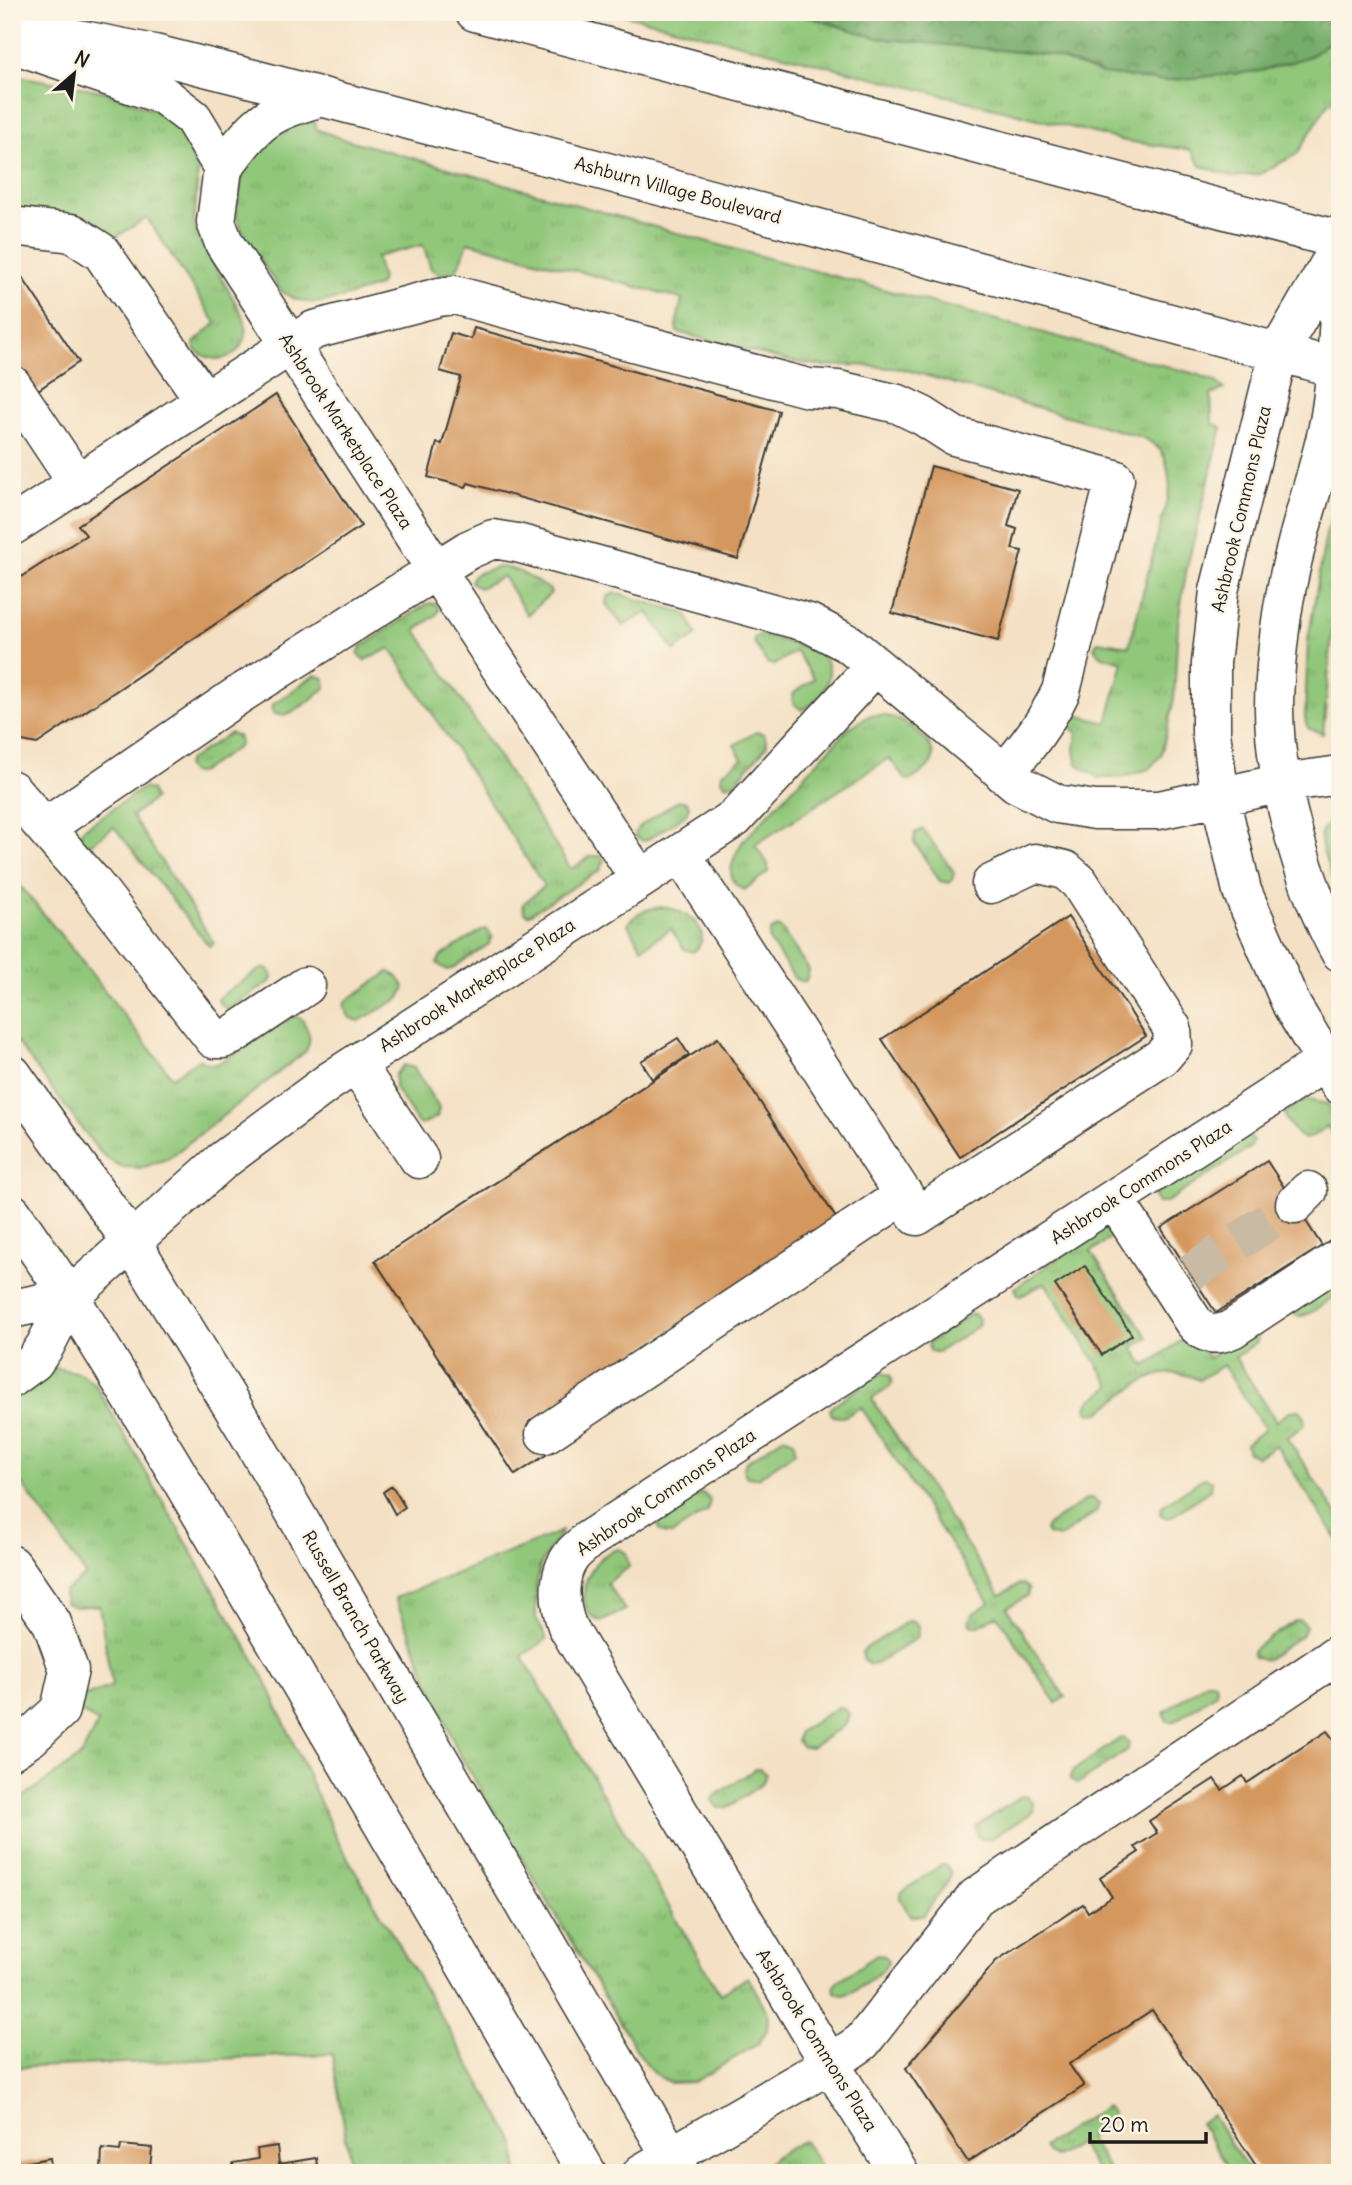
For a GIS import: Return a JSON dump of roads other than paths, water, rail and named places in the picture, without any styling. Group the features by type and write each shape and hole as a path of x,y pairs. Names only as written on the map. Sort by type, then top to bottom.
{"street":[{"path":"475,12 1340,240"},
{"name":"Ashburn Village Boulevard","path":"12,26 154,54 323,97 1338,368"},
{"path":"12,44 163,95 193,118 223,167 247,135 264,120 289,106 323,97"},
{"name":"Ashbrook Marketplace Plaza","path":"223,167 216,222 224,243 640,879"},
{"path":"12,226 72,233 101,252 205,401"},
{"name":"Ashbrook Commons Plaza","path":"899,2173 830,2064 567,1626 562,1612 560,1581 571,1556 588,1540 1114,1199 1335,1066 1292,1006 1252,915 1234,861 1220,797 1211,733 1210,663 1219,591 1279,351 1340,246"},
{"path":"13,525 314,330 439,297 454,295 808,388 838,390 898,404 954,436 1115,479 1060,691 1050,714 1032,741 1004,774"},
{"path":"1340,300 1338,368 1327,431 1286,588 1274,708 1282,783 1303,863 1330,934 1340,952"},
{"path":"12,386 78,484"},
{"path":"46,827 237,696 468,550 493,540 517,543 797,619 824,629 849,644 1004,774 1057,804 1095,810 1159,810 1282,783 1340,775"},
{"name":"Ashbrook Marketplace Plaza","path":"70,1297 222,1161 323,1086 735,818 876,666"},
{"path":"12,790 109,904 214,1039 231,1036 306,986"},
{"path":"681,854 910,1206"},
{"path":"544,1434 910,1206 1162,1057 1173,1044 1172,1028 1079,882 1065,870 1035,863 991,884"},
{"path":"356,1064 419,1159"},
{"name":"Russell Branch Parkway","path":"12,1074 131,1241 246,1429 665,2167"},
{"path":"1114,1199 1179,1278 1200,1330 1210,1334 1221,1334 1232,1329 1340,1258"},
{"path":"12,1213 70,1297 180,1478 587,2173"},
{"path":"12,1309 70,1297"},
{"path":"12,1378 34,1362 70,1297"},
{"path":"12,1565 52,1623 69,1670 60,1710 30,1738 12,1750"},
{"path":"665,2167 862,2042 976,1898 1340,1653"}],"tunnel":[{"path":"1190,1273 1295,1204"}]}
